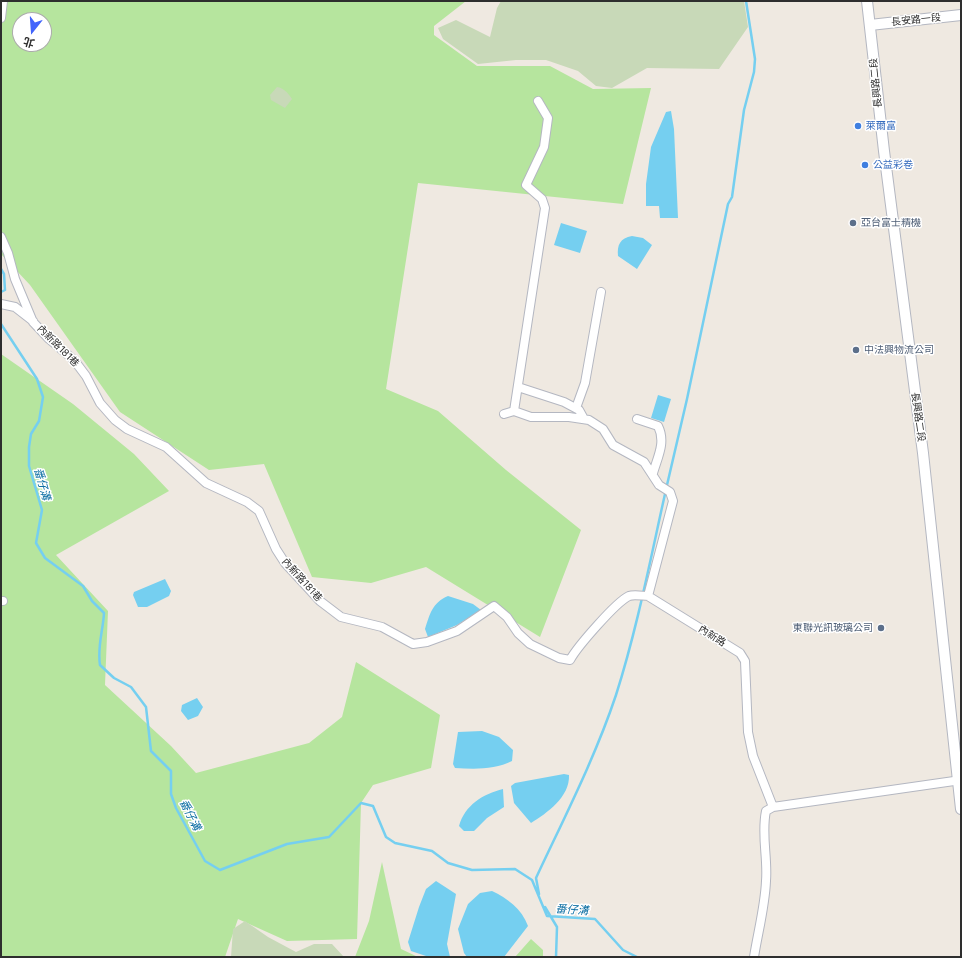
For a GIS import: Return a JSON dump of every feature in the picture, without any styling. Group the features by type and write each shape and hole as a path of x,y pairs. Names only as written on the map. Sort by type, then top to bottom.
{"street":[{"path":"1,18 3,1"},
{"name":"長興路二段","path":"867,1 884,151 923,453 961,809"},
{"name":"長安路一段","path":"870,25 961,15"},
{"path":"514,411 545,208 542,199 526,185 544,147 548,118 538,101"},
{"name":"內新路181巷","path":"1,237 8,253 15,279 33,322 49,339 74,360 86,376 100,403 115,420 128,429 166,447 206,483 247,502 258,512 276,549 285,563 320,601 341,617 382,626 413,644 427,642 457,631 494,606 507,617 518,633 530,644 559,658 570,660 576,649 617,606 630,596 648,596"},
{"path":"576,408 585,383 601,292"},
{"path":"1,304 15,307 33,322"},
{"path":"518,387 532,390 576,408 579,410 584,419"},
{"path":"504,414 514,411 532,417 570,417 589,420 603,429 613,445 644,462 653,473 659,485 670,492 672,501 648,596"},
{"path":"637,419 658,426 662,435 660,450 653,473"},
{"name":"內新路","path":"648,596 740,653 745,661 748,732 753,756 773,807"},
{"path":"754,957 766,884 767,864 764,820 766,811 773,807 959,780"}],"green space":[{"path":"1,1 466,1 434,26 434,35 477,66 550,66 593,89 651,88 623,204 418,183 386,389 438,411 506,470 581,530 540,637 426,567 371,583 312,577 264,464 209,470 120,412 30,285 1,254"},
{"path":"501,1 744,1 748,27 719,69 647,68 612,88 596,86 578,71 546,60 516,60 478,64 443,39 438,28 456,20 490,37 497,8"},
{"path":"277,87 286,91 292,99 285,108 271,100 270,95"},
{"path":"1,354 73,404 134,454 169,491 56,555 108,611 105,685 171,746 196,773 309,743 342,717 356,662 440,715 431,768 373,785 361,803 357,939 287,941 238,919 225,957 1,957"},
{"path":"382,862 401,949 418,957 355,957 369,921"},
{"path":"245,921 268,937 296,952 314,944 332,944 344,957 231,957 233,929"},
{"path":"531,939 543,950 543,957 515,957"}],"water":[{"path":"671,111 674,129 678,218 660,218 659,206 646,206 646,184 651,147 666,112"},
{"path":"561,223 587,231 580,253 554,245"},
{"path":"632,236 643,238 652,245 637,269 618,256 619,245 622,240"},
{"path":"658,395 671,399 664,422 651,418"},
{"path":"165,579 171,591 169,596 147,607 138,607 133,595 134,592"},
{"path":"448,596 473,604 481,610 457,625 428,637 425,629 430,614 438,602"},
{"path":"197,698 203,707 198,716 188,720 181,711 182,705"},
{"path":"482,731 499,737 513,750 512,761 499,766 477,769 455,768 453,764 458,732"},
{"path":"564,774 569,775 566,790 562,797 556,804 531,823 514,803 511,786 515,783"},
{"path":"503,789 504,807 487,818 474,831 464,831 459,826 470,806 482,797"},
{"path":"436,881 456,894 447,944 450,957 429,957 411,951 408,942 426,889"},
{"path":"492,891 503,897 518,909 528,926 504,957 467,957 464,953 458,929 468,904 480,893"}],"waterway":[{"path":"667,485 687,399 728,204 732,197 744,110 754,72 755,59 746,1"},
{"name":"番仔溝","path":"1,269 4,274 5,290 1,292"},
{"name":"番仔溝","path":"1,324 37,379 43,397 39,421 31,434 29,447 29,466 42,510 36,543 45,558 83,586 92,601 104,613 100,645 100,665 114,678 131,687 146,707 151,751 171,771 171,794 176,808 205,861 220,870 287,844 329,837 361,803 373,806 386,837 395,843 432,851 448,863 472,870 515,869 532,880 547,916 595,919 623,950 637,957"},
{"path":"539,894 536,878 599,742 624,670 637,620 665,494"},
{"path":"545,907 557,927 556,957"}],"place":[{"name":"萊爾富","path":"858,126"},
{"name":"公益彩卷","path":"865,165"},
{"name":"亞台富士精機","path":"853,223"},
{"name":"中法興物流公司","path":"856,350"},
{"name":"東聯光訊玻璃公司","path":"881,628"}]}
